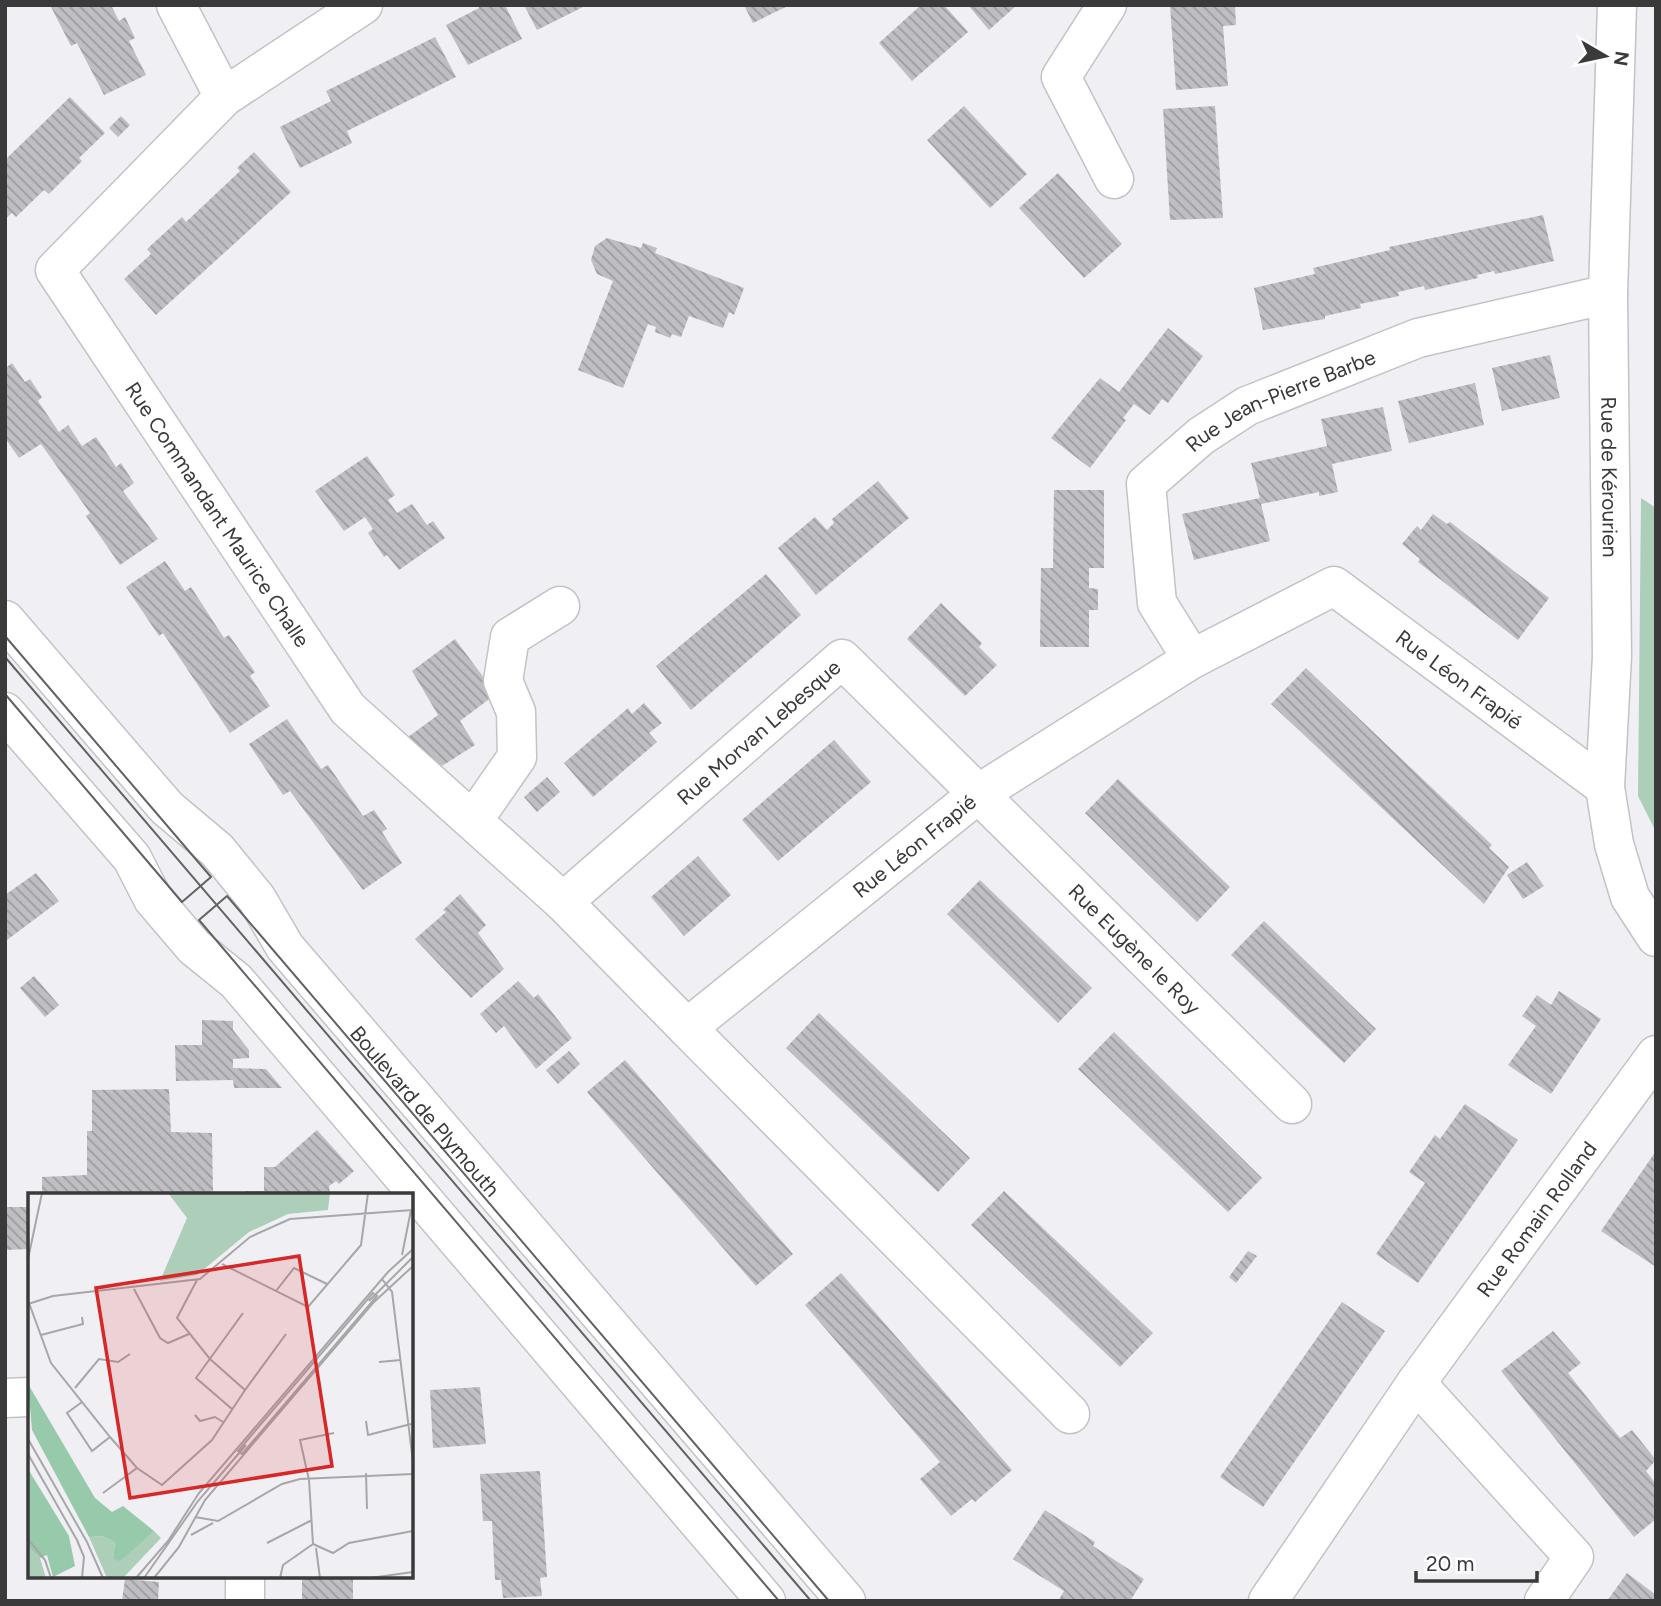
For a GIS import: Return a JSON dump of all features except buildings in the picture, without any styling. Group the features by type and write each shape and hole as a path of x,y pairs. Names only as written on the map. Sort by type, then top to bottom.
{"street":[{"path":"176,5 224,97"},
{"name":"Rue Commandant Maurice Challe","path":"363,5 224,97 55,270 348,709 474,819 563,902 687,1028"},
{"path":"1107,5 1061,77 1114,179"},
{"name":"Rue de Kérourien","path":"1617,5 1608,294 1612,559 1605,787 1614,844 1630,897 1656,937"},
{"name":"Rue Jean-Pierre Barbe","path":"1192,659 1157,603 1146,484 1201,436 1247,406 1419,338 1608,294"},
{"name":"Rue Léon Frapié","path":"687,1028 978,794 1192,659 1334,586 1605,787"},
{"path":"474,819 517,757 516,712 503,681 510,637 560,606"},
{"name":"Boulevard de Plymouth","path":"5,620 167,808 217,850 257,900 285,947 846,1601"},
{"name":"Rue Morvan Lebesque","path":"563,902 842,659 978,794"},
{"path":"5,712 132,858 160,908 194,947 236,981 766,1601"},
{"name":"Rue Eugène le Roy","path":"978,794 1292,1104"},
{"path":"687,1028 1070,1414"},
{"name":"Rue Romain Rolland","path":"1268,1601 1416,1383 1656,1055"},
{"path":"1416,1383 1574,1557 1544,1601"},
{"path":"5,1398 28,1397"},
{"path":"244,1578 245,1601"}],"green space":[{"path":"1641,498 1656,508 1656,832 1638,796"}],"tram line":[{"path":"5,636 211,877 182,902 5,694"},
{"path":"5,657 811,1601"},
{"path":"779,1601 199,920 227,896 829,1601"}]}
